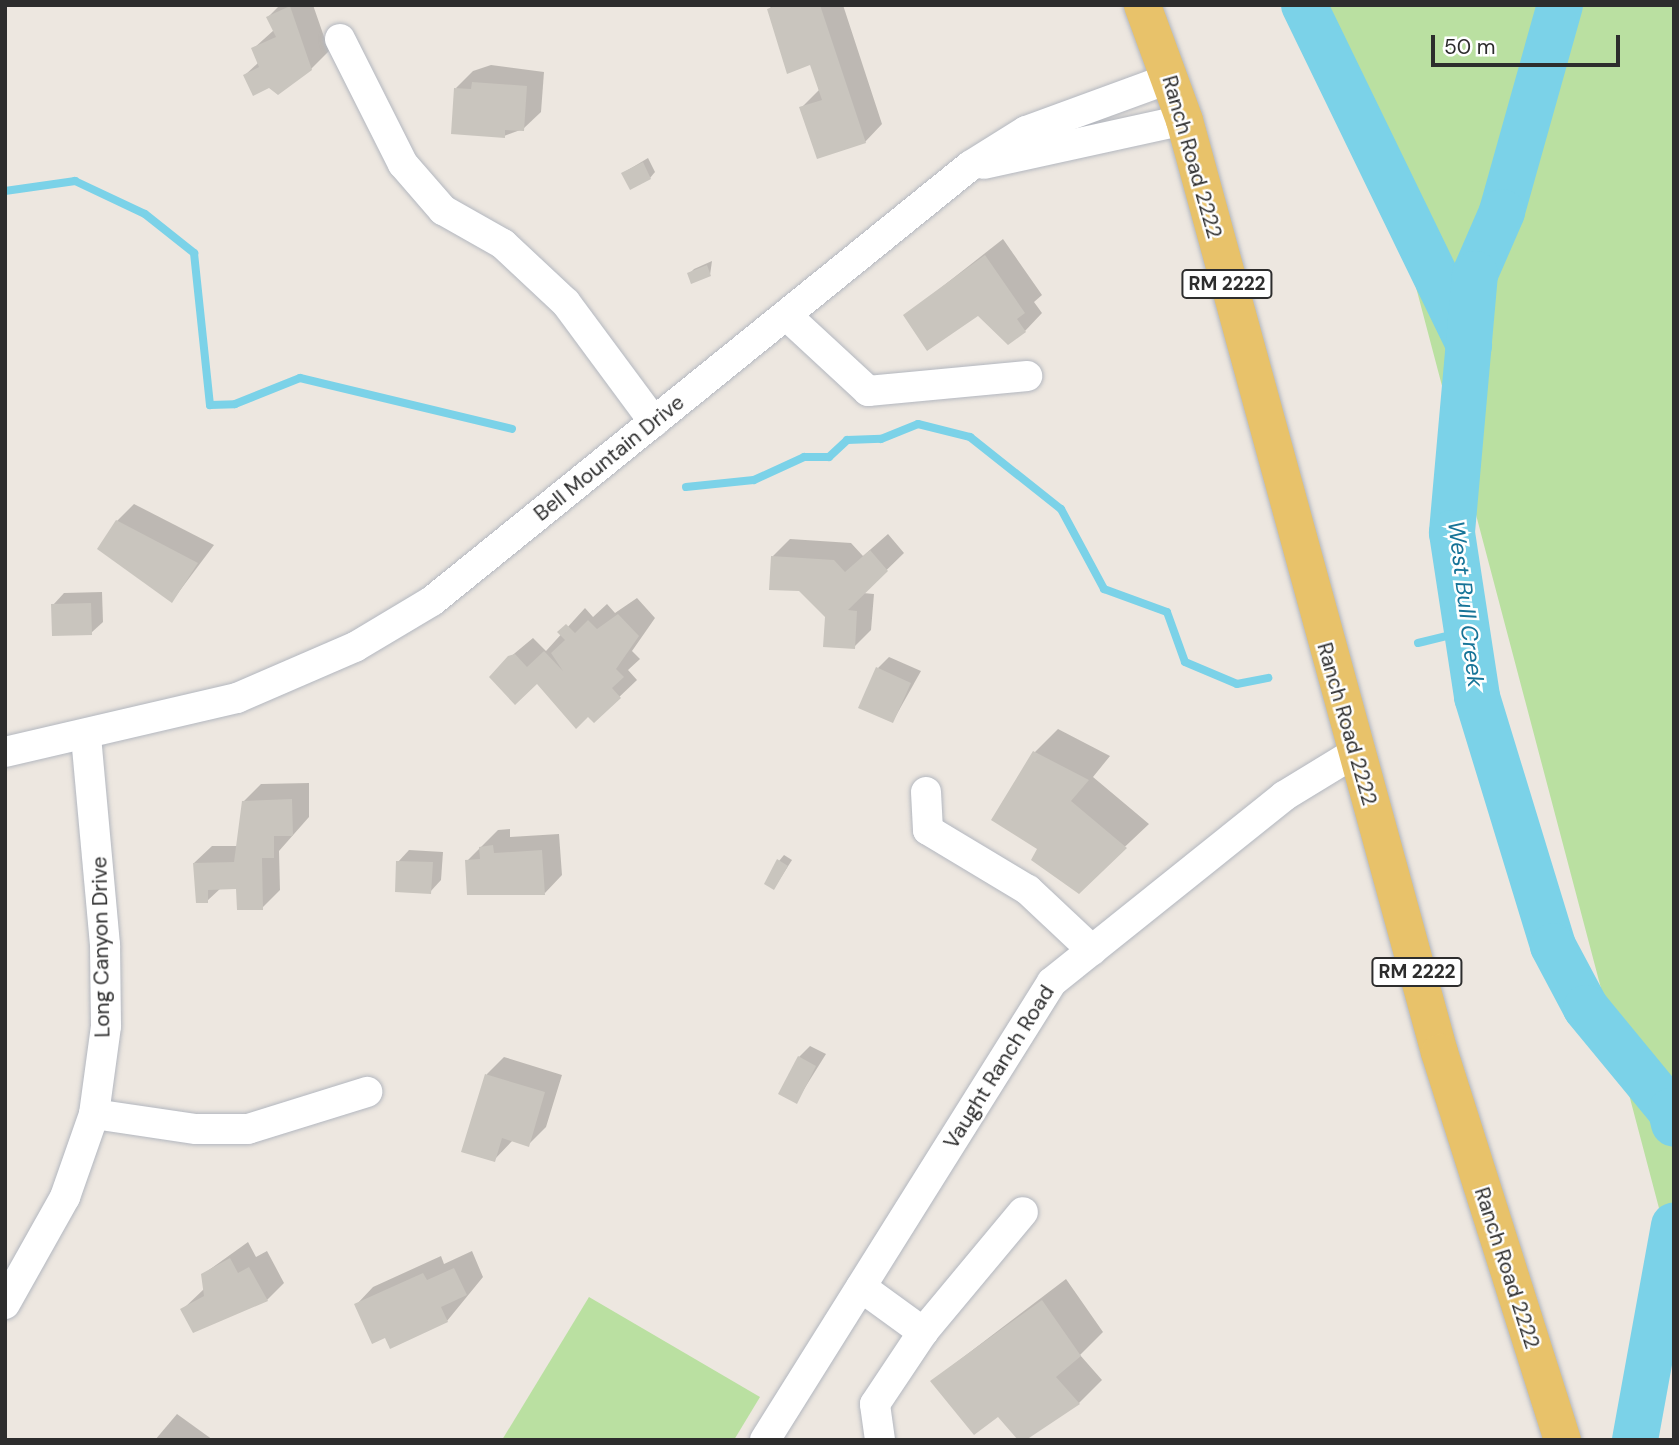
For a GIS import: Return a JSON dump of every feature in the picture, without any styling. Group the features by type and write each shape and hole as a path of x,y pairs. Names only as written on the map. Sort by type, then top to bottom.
{"main road":[{"name":"Ranch Road 2222","path":"1142,5 1171,78 1184,120 1438,1052 1562,1440"}],"street":[{"path":"340,39 403,164 443,210 503,244 566,303 654,422"},
{"name":"Bell Mountain Drive","path":"5,752 86,736 237,698 355,647 432,601 970,166 1026,131 1171,78"},
{"path":"970,166 1184,120"},
{"path":"786,315 868,391 1027,376"},
{"name":"Long Canyon Drive","path":"5,1304 65,1197 94,1114 106,1026 105,946 86,736"},
{"name":"Vaught Ranch Road","path":"765,1440 1052,982 1284,796 1356,752"},
{"path":"926,792 929,830 1028,890 1092,950"},
{"path":"94,1114 196,1129 248,1129 367,1092"},
{"path":"880,1440 875,1404 923,1332 1023,1212"},
{"path":"861,1287 923,1332"}],"green space":[{"path":"1329,5 1674,5 1674,1265 1408,257"},
{"path":"589,1297 760,1397 734,1440 502,1440"}],"building":[{"path":"778,5 820,5 866,143 817,159 799,107 822,100 810,65 787,74 767,9"},
{"path":"290,6 312,70 278,95 269,88 253,96 243,75 259,67 251,48 276,37 266,17"},
{"path":"472,82 527,86 524,131 505,130 505,138 451,134 454,88 471,89"},
{"path":"643,162 651,179 630,190 621,173"},
{"path":"985,255 1025,313 1017,319 1026,332 1008,345 978,316 927,351 903,315"},
{"path":"707,265 711,276 691,284 687,273"},
{"path":"116,520 198,563 172,603 97,549"},
{"path":"870,550 888,571 848,610 857,611 855,649 823,647 825,617 799,591 769,590 771,556 834,560 845,572"},
{"path":"91,603 92,635 52,636 51,604"},
{"path":"618,614 639,636 616,669 624,677 612,688 621,698 594,723 588,717 576,729 537,684 515,705 489,677 508,656 515,654 527,667 544,651 563,671 551,653 565,640 557,632 566,624 575,633 588,620 597,629"},
{"path":"876,667 911,683 893,723 858,708"},
{"path":"1033,751 1089,780 1071,801 1127,848 1079,894 1031,860 1037,849 991,820"},
{"path":"292,799 293,836 274,836 274,858 262,858 263,910 237,910 236,889 208,890 208,903 196,903 193,863 234,862 242,801"},
{"path":"493,845 494,853 542,850 545,895 467,895 465,860 480,859 479,847"},
{"path":"777,859 788,866 774,890 764,884"},
{"path":"396,861 433,862 431,894 395,892"},
{"path":"798,1056 816,1066 797,1104 778,1094"},
{"path":"485,1074 545,1092 529,1147 502,1138 495,1162 461,1152"},
{"path":"230,1258 238,1273 249,1267 268,1301 193,1333 180,1309 204,1296 201,1274"},
{"path":"454,1268 467,1295 441,1307 448,1322 390,1349 385,1338 372,1344 354,1304 423,1273 427,1280"},
{"path":"1042,1300 1081,1356 1056,1377 1080,1404 1026,1440 1018,1440 998,1417 974,1435 930,1381"}],"waterway":[{"path":"1304,5 1469,345"},
{"name":"West Bull Creek","path":"1560,5 1502,212 1475,274 1452,533 1477,697 1553,946 1586,1008 1671,1111 1674,1124"},
{"path":"5,191 75,181 145,214 194,253 210,405 235,404 300,378 512,429"},
{"path":"686,487 754,480 804,457 829,457 847,440 881,439 918,424 970,437 1061,509 1104,589 1167,612 1185,662 1237,684 1268,678"},
{"path":"1418,643 1467,631"},
{"name":"West Bull Creek","path":"1635,1440 1674,1226"}]}
